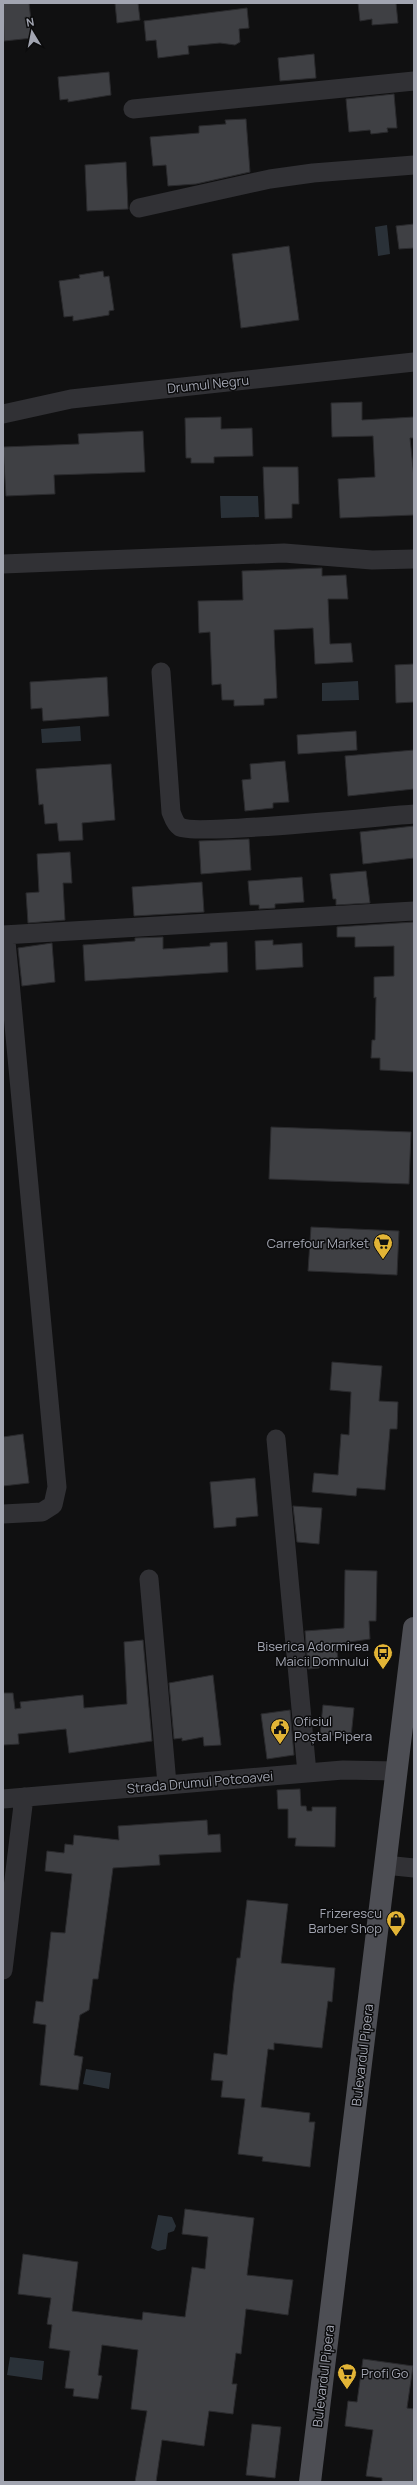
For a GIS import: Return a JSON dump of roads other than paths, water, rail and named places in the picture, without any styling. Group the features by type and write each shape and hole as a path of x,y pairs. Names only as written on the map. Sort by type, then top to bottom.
{"main road":[{"name":"Bulevardul Pipera","path":"310,2482 414,1634"}],"street":[{"path":"133,109 414,81"},
{"path":"139,208 270,179 313,173 414,165"},
{"name":"Drumul Negru","path":"3,414 71,399 414,362"},
{"path":"3,564 284,554 372,560 414,559"},
{"path":"161,672 171,812 175,822 180,827 191,830 226,829 414,814"},
{"path":"3,1514 42,1512 53,1505 57,1487 10,982 6,942 3,937 414,910"},
{"path":"276,1439 307,1773"},
{"path":"149,1579 167,1784"},
{"name":"Strada Drumul Potcoavei","path":"3,1799 344,1770 397,1771"},
{"path":"3,1970 24,1797"},
{"path":"385,1865 414,1868"}],"place":[{"name":"Carrefour Market","path":"383,1260"},
{"name":"Biserica Adormirea Maicii Domnului","path":"383,1670"},
{"name":"Oficiul Poștal Pipera","path":"280,1745"},
{"name":"Frizerescu Barber Shop","path":"396,1937"},
{"name":"Profi Go","path":"347,2390"}]}
